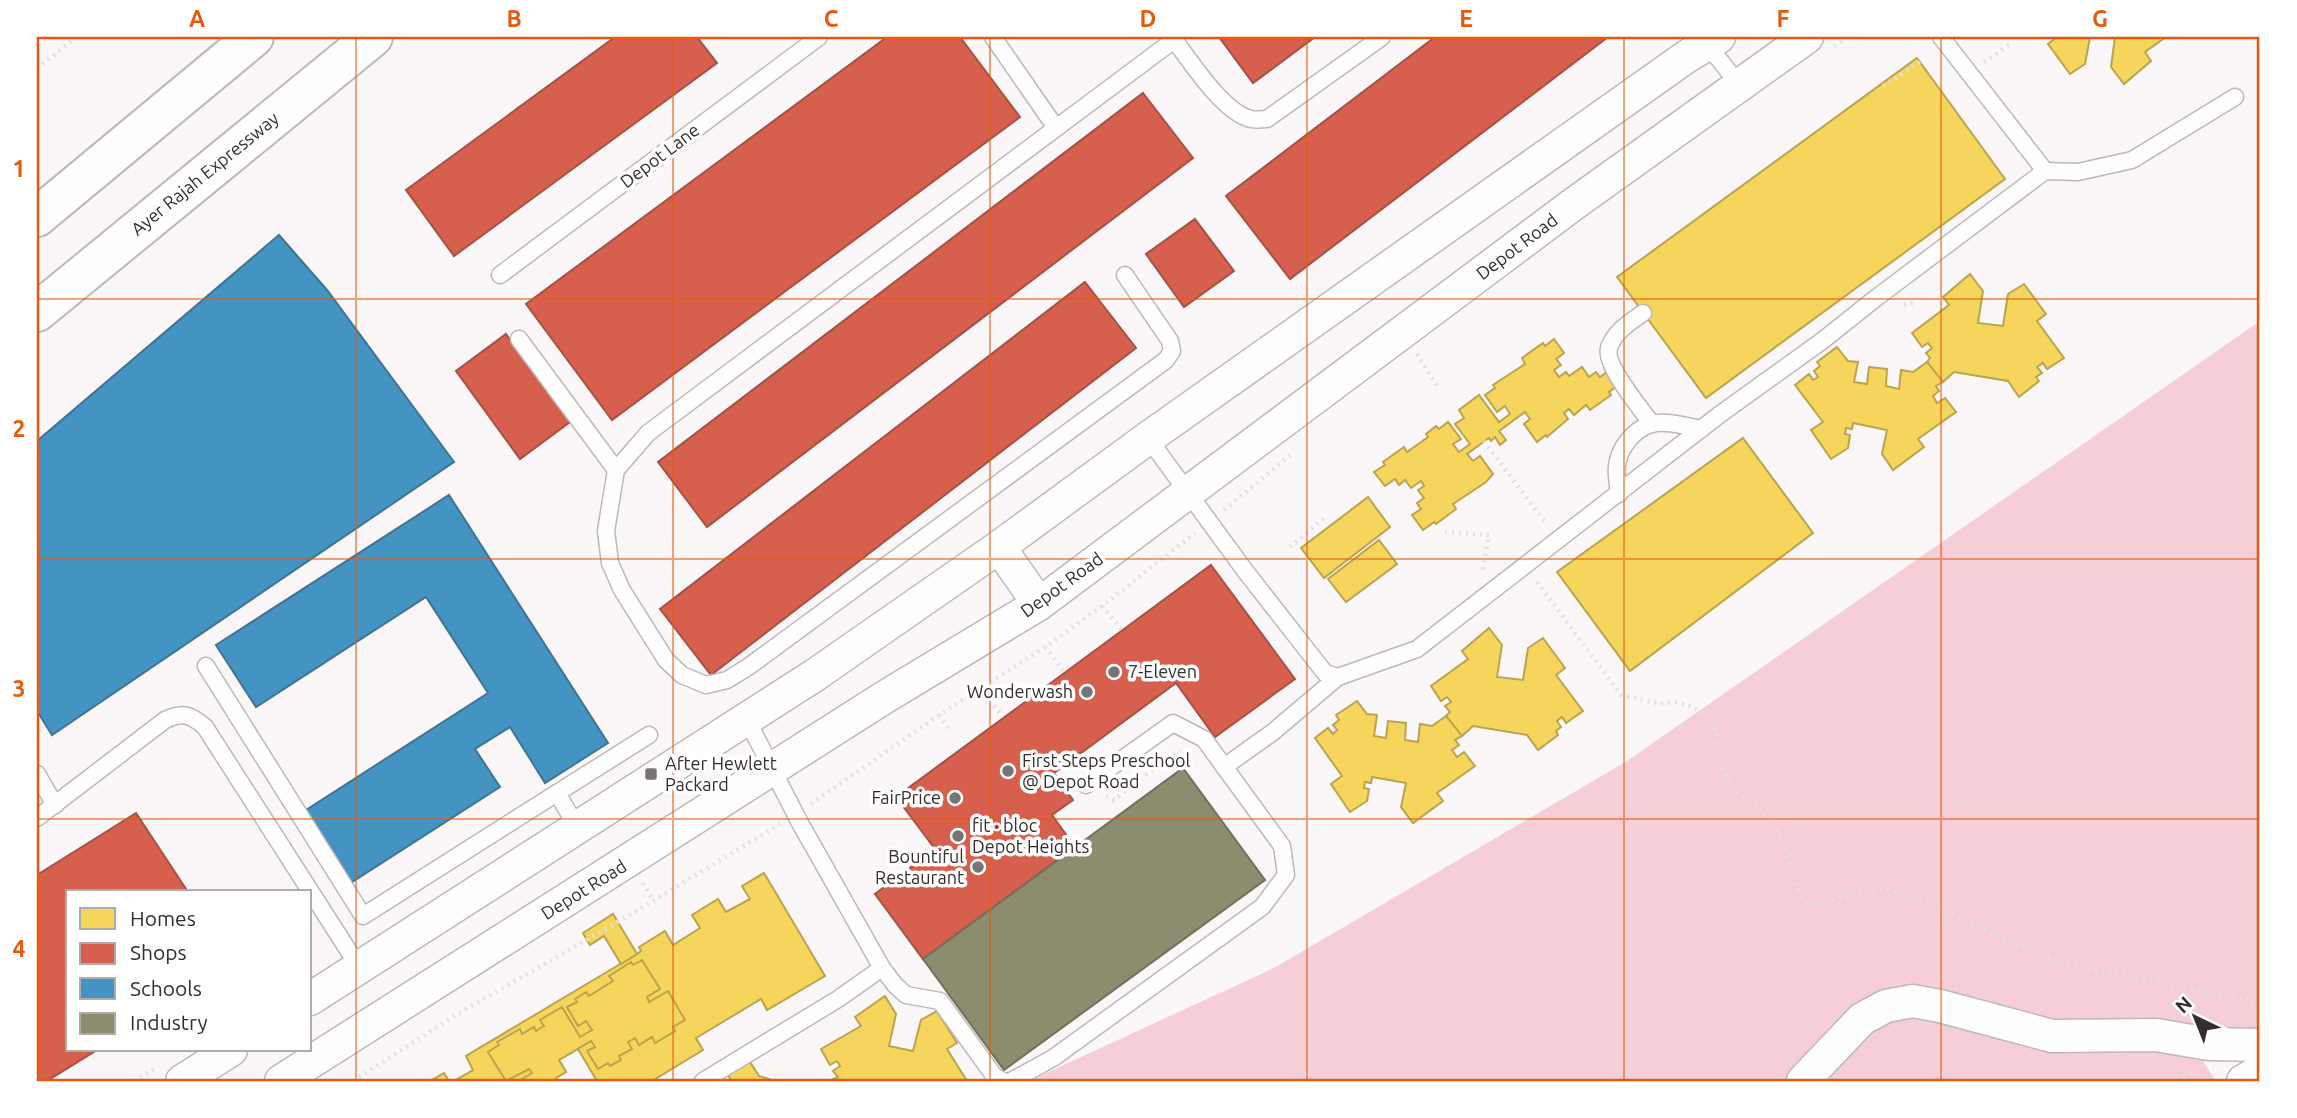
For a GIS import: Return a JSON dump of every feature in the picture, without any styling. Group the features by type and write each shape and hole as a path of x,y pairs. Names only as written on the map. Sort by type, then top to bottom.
{"highway":[{"path":"37,217 254,37"},
{"name":"Ayer Rajah Expressway","path":"37,312 373,37"}],"street":[{"name":"Depot Road","path":"281,1081 885,698 1039,604 1575,203 1808,37"},
{"path":"312,998 815,675 999,547 1709,39"},
{"path":"999,547 1039,604"},
{"path":"1804,1081 1862,1018 1886,1006 1913,1002 1940,1006 2052,1036 2156,1035 2209,1044 2260,1045"},
{"path":"182,1081 228,1052"},
{"path":"2243,1081 2260,1071"}],"lane":[{"name":"Depot Lane","path":"500,275 819,37"},
{"path":"993,37 1056,128"},
{"path":"1125,275 1170,341 1171,356 727,680 706,685 682,676 666,660 622,590 610,563 606,531 616,470 648,433 1173,38 1221,99 1237,113 1252,120 1267,119 1382,37"},
{"path":"1941,37 2045,171"},
{"path":"1709,39 1739,85"},
{"path":"1224,767 1273,732 1338,677 1417,649 1701,429 1822,341 2045,171 2078,172 2132,160 2235,97"},
{"path":"1643,313 1621,329 1608,349 1610,364 1652,424"},
{"path":"519,339 616,470"},
{"path":"1619,494 1617,467 1622,448 1635,434 1652,424 1701,429"},
{"path":"1148,438 1246,572 1325,673 1338,677"},
{"path":"206,666 363,916 649,735"},
{"path":"37,817 165,720 181,713 193,716 205,727 310,890"},
{"path":"746,718 772,771 881,968 906,995 940,1001 951,1006 995,1077 1003,1081"},
{"path":"1011,1081 1053,1058 1262,907 1286,874 1282,846 1204,739 1173,723 1086,785"},
{"path":"37,774 55,805"},
{"path":"557,793 577,827"},
{"path":"312,894 359,967"},
{"path":"703,1081 838,999 881,968"}],"path":[{"path":"37,69 76,37"},
{"path":"1992,56 2009,45"},
{"path":"1884,86 1923,60"},
{"path":"1420,359 1437,386"},
{"path":"1485,441 1552,531"},
{"path":"1290,548 1325,517"},
{"path":"1445,532 1489,535 1481,576"},
{"path":"1526,567 1621,695 1661,704 1674,702 1688,705 1700,710 1710,720 1717,731 1717,753 1725,774 1737,792 1757,805 1773,823 1784,844 1797,890 1806,901 1819,905 1867,890 1888,890 1909,895 2061,963 2250,1000 2260,1016"},
{"path":"1102,606 1124,632"},
{"path":"1045,648 1066,674"},
{"path":"981,689 1001,714"},
{"path":"939,715 951,732"},
{"path":"1086,785 1114,800 1166,759 1196,744 1211,749"},
{"path":"2170,1081 2202,1070"}],"shaded area":[{"path":"2260,321 2260,1030 2208,1026 2204,1063 2216,1081 1029,1081 1274,968 1627,761"}],"building: Homes":[{"path":"2057,37 2090,37 2085,64 2070,74 2048,44"},
{"path":"2115,37 2166,37 2145,52 2151,61 2124,84 2111,67"},
{"path":"1917,58 2005,179 1706,398 1617,277"},
{"path":"1970,274 1983,291 1978,323 2003,326 2008,294 2024,284 2046,314 2037,321 2064,358 2047,369 2043,363 2037,367 2042,373 2036,377 2039,381 2019,397 2008,381 1954,372 1943,382 1927,362 1930,358 1926,353 1932,348 1928,343 1922,347 1912,333 1949,305 1943,297"},
{"path":"1554,339 1564,353 1556,359 1561,365 1554,370 1559,377 1566,372 1569,376 1582,367 1589,377 1596,372 1600,377 1608,371 1618,385 1609,392 1611,395 1590,410 1586,405 1574,415 1569,409 1564,413 1568,419 1537,442 1524,424 1530,419 1525,412 1499,431 1506,440 1500,445 1495,437 1491,441 1489,438 1467,454 1473,461 1480,456 1493,474 1486,482 1453,504 1456,509 1423,530 1412,515 1421,509 1417,503 1424,498 1418,490 1424,486 1421,481 1411,488 1405,480 1399,485 1395,479 1385,486 1374,472 1404,447 1407,452 1428,437 1426,434 1436,426 1439,429 1448,422 1461,439 1453,444 1459,452 1470,444 1455,424 1464,418 1459,410 1479,395 1499,422 1510,414 1505,406 1497,412 1485,395 1495,388 1493,385 1525,364 1522,358 1543,343 1545,346"},
{"path":"1837,347 1848,361 1858,362 1854,382 1867,384 1869,367 1887,369 1886,386 1899,389 1901,370 1913,372 1927,362 1943,382 1936,386 1939,391 1933,396 1937,403 1945,398 1956,412 1918,439 1924,447 1893,470 1882,454 1887,430 1853,423 1852,429 1846,428 1845,434 1850,435 1848,448 1831,459 1811,430 1823,422 1795,385 1809,374 1813,380 1818,377 1814,371 1820,366 1817,362"},
{"path":"1743,438 1813,533 1630,671 1557,572"},
{"path":"1368,497 1390,527 1324,578 1301,548"},
{"path":"1379,540 1397,564 1346,602 1328,579"},
{"path":"1489,628 1502,645 1497,677 1523,680 1528,648 1543,638 1565,668 1556,675 1583,711 1566,723 1562,717 1557,721 1561,727 1556,731 1558,735 1538,750 1527,735 1473,726 1462,736 1446,716 1450,712 1445,706 1451,702 1447,697 1441,701 1431,686 1468,659 1462,651"},
{"path":"1357,701 1367,714 1377,715 1374,736 1386,738 1388,721 1406,723 1405,740 1418,742 1420,724 1432,726 1446,716 1462,736 1455,740 1459,745 1452,750 1457,757 1464,752 1475,766 1437,793 1443,801 1413,823 1401,807 1406,783 1372,777 1371,783 1365,782 1364,788 1369,789 1367,801 1350,812 1331,784 1342,776 1315,738 1328,728 1333,734 1337,730 1333,725 1339,720 1336,715"},
{"path":"764,873 825,976 767,1010 761,999 696,1038 703,1050 652,1081 597,1081 578,1049 559,1060 566,1072 556,1078 558,1081 454,1081 473,1070 466,1056 637,954 641,951 639,947 665,931 673,945 700,928 692,915 718,899 726,912 750,899 742,886"},
{"path":"613,914 637,954 621,964 604,936 590,945 583,933"},
{"path":"642,960 660,989 647,997 649,1002 668,991 685,1020 673,1027 675,1031 655,1043 652,1037 639,1045 635,1038 628,1042 632,1049 619,1056 621,1060 610,1066 608,1063 598,1069 587,1051 595,1047 591,1041 559,1060 566,1072 556,1078 558,1081 519,1081 532,1073 529,1069 506,1081 488,1052 499,1045 497,1042 520,1029 522,1034 534,1027 536,1031 544,1026 540,1020 562,1007 580,1037 592,1030 586,1021 578,1026 567,1007 577,1002 575,999 586,992 589,996 613,981 609,976 631,962 633,965"},
{"path":"885,996 896,1014 889,1046 913,1051 921,1020 937,1011 957,1043 947,1049 967,1081 834,1081 833,1079 838,1077 833,1071 840,1066 837,1061 830,1065 821,1049 861,1026 855,1017"},
{"path":"750,1062 759,1076 769,1079 768,1081 729,1081 731,1080 728,1075"},
{"path":"444,1073 449,1081 430,1081"}],"building: Shops":[{"path":"615,37 697,37 717,63 454,256 406,190"},
{"path":"887,37 960,37 1020,117 612,420 526,304"},
{"path":"1219,37 1315,37 1253,83"},
{"path":"1435,37 1608,37 1290,279 1226,196"},
{"path":"1143,93 1193,158 707,527 658,462"},
{"path":"1195,219 1234,271 1184,307 1146,254"},
{"path":"1085,282 1136,348 711,675 660,609"},
{"path":"506,334 570,422 520,459 456,371"},
{"path":"1211,565 1295,679 1215,737 1176,683 1054,773 1073,800 1052,815 1075,847 923,959 875,894 935,849 896,797"},
{"path":"136,813 187,890 66,890 66,1052 94,1052 47,1081 37,1081 37,875"}],"building: Schools":[{"path":"279,235 327,290 454,462 52,735 37,711 37,441"},
{"path":"449,495 608,743 545,783 510,727 475,749 500,787 352,882 306,810 488,693 426,597 256,707 216,645"}],"building: Industry":[{"path":"1183,768 1265,880 1004,1070 923,959"}],"place":[{"name":"7-Eleven","path":"1114,672"},
{"name":"Wonderwash","path":"1087,692"},
{"name":"First Steps Preschool @ Depot Road","path":"1008,771"},
{"name":"After Hewlett Packard","path":"651,774"},
{"name":"FairPrice","path":"955,798"},
{"name":"fit · bloc Depot Heights","path":"958,836"},
{"name":"Bountiful Restaurant","path":"978,867"}]}
